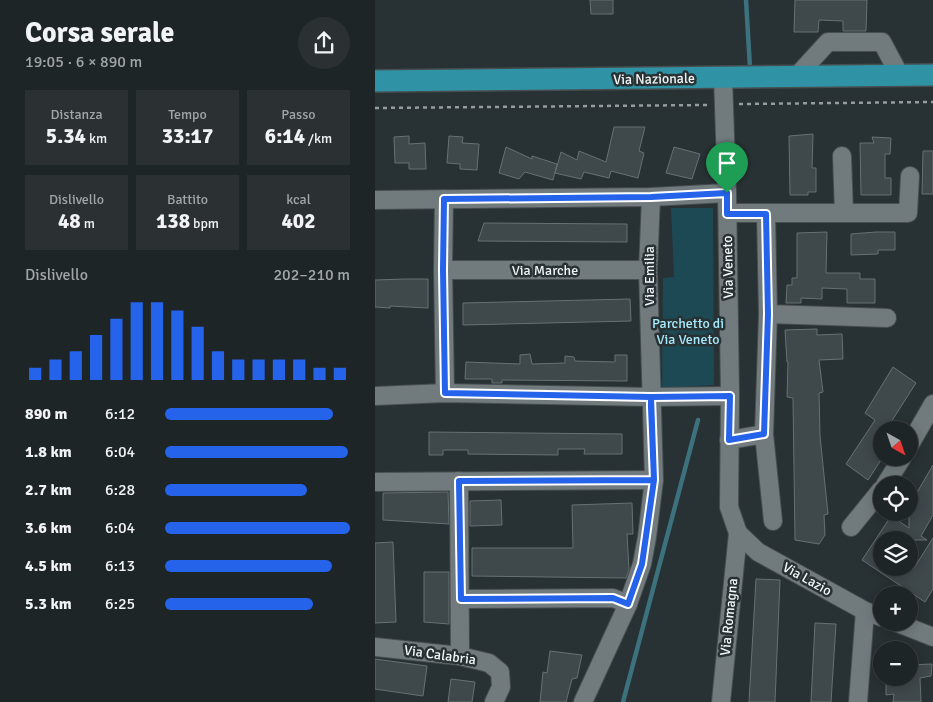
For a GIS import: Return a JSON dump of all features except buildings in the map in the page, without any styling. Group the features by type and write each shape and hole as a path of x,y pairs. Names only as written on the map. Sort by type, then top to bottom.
{"main road":[{"name":"Via Nazionale","path":"375,81 933,75"}],"street":[{"path":"796,77 828,42 882,42 900,76"},
{"name":"Via Veneto","path":"723,78 730,396 729,507 738,533"},
{"path":"842,156 844,213"},
{"path":"727,214 908,213 910,176"},
{"path":"375,200 651,197 727,193"},
{"name":"Via Emilia","path":"583,702 628,604 642,564 654,480 648,270 651,197"},
{"path":"444,199 445,393"},
{"path":"766,214 768,314 764,434 773,520"},
{"name":"Via Marche","path":"443,270 648,270"},
{"path":"768,314 887,318"},
{"path":"375,396 445,393 651,397 730,396"},
{"path":"918,430 933,404"},
{"path":"729,440 764,434"},
{"path":"375,482 654,480"},
{"path":"459,481 460,656"},
{"path":"851,526 873,500"},
{"name":"Via Lazio","path":"738,533 757,552 873,614"},
{"name":"Via Romagna","path":"721,702 738,533"},
{"path":"461,599 613,598 628,604"},
{"path":"858,702 873,614"},
{"path":"918,631 933,637"},
{"name":"Via Calabria","path":"375,647 460,656 489,663 500,672 501,687 494,702"}],"path":[{"path":"375,108 933,102"}],"green space":[{"name":"Parchetto di Via Veneto","path":"671,208 713,208 714,385 662,388 663,278 674,277"}],"waterway":[{"path":"746,0 750,68"},
{"path":"623,702 698,420"}],"route":[{"path":"727,193 651,197 444,199 445,393 651,397 654,480 642,564 628,604 613,598 461,599 459,481 654,480 651,407 651,397 730,396 729,440 764,434 768,314 766,214 727,214 727,193"}]}
